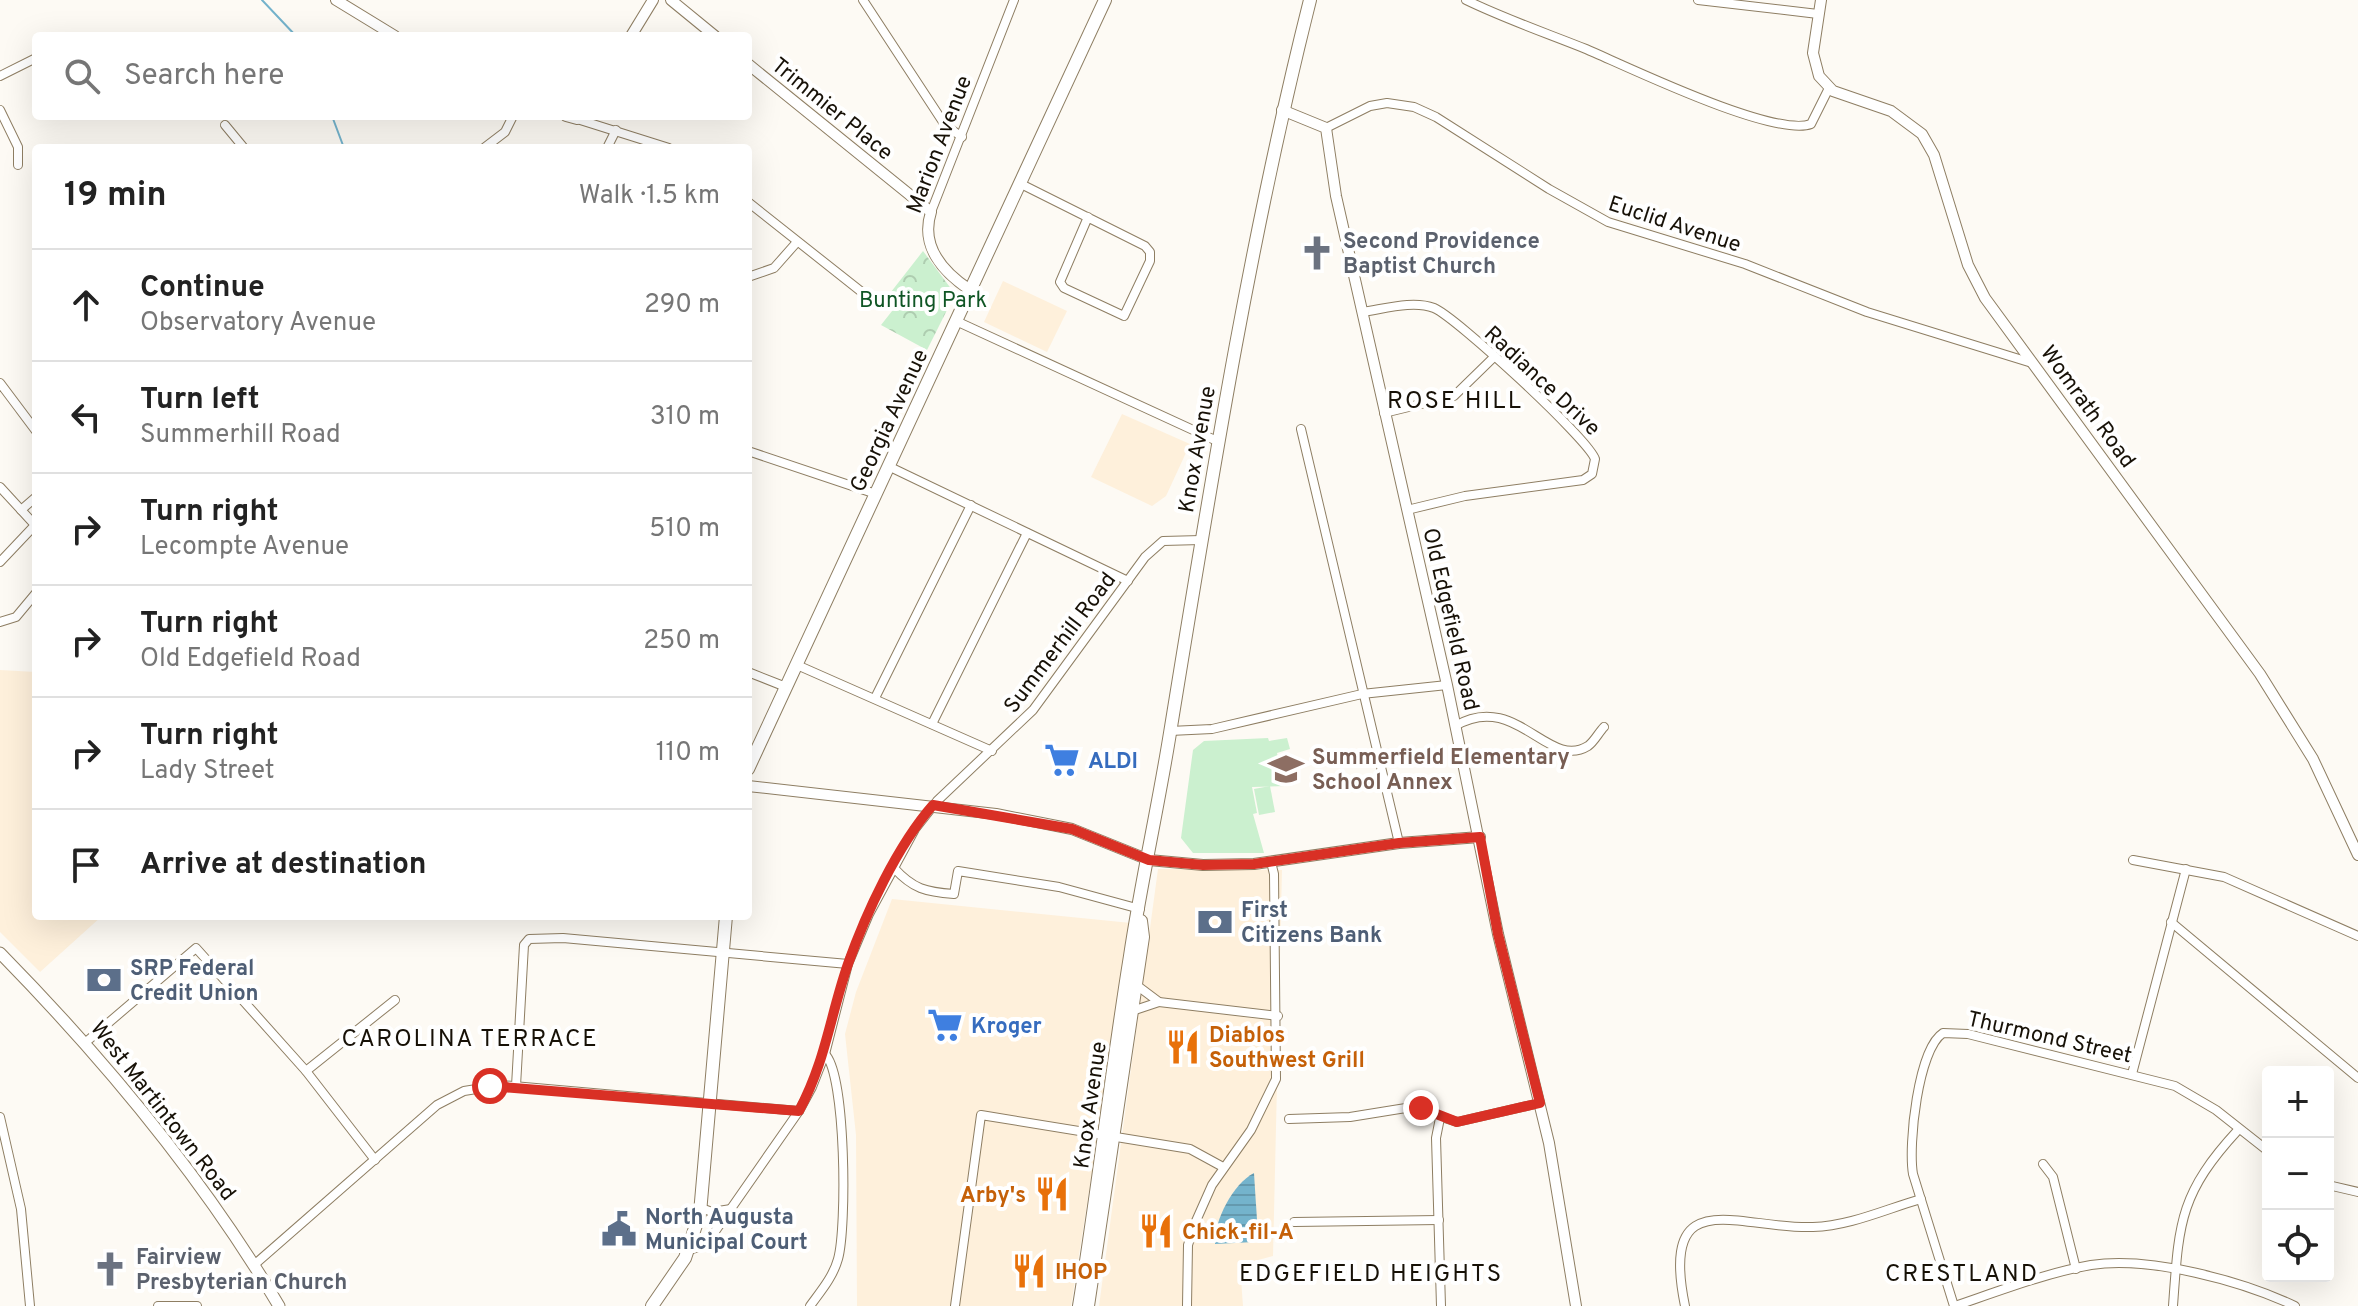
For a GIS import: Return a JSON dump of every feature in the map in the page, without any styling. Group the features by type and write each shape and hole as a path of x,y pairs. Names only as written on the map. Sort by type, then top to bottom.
{"main road":[{"name":"Georgia Avenue","path":"752,760 1105,0"},
{"name":"Knox Avenue","path":"1088,1306 1111,1138 1130,956 1149,860 1217,441 1282,110 1310,0"},
{"name":"Knox Avenue","path":"1079,1306 1132,1011 1143,937 1140,909"},
{"path":"652,1306 689,1250 701,1208 726,920"},
{"name":"West Martintown Road","path":"0,953 86,1042 186,1165 279,1306"}],"street":[{"path":"336,0 388,32"},
{"path":"633,32 653,0"},
{"path":"671,0 710,32"},
{"path":"863,0 945,125 962,137"},
{"name":"Marion Avenue","path":"970,290 949,272 931,249 927,232 931,212 1014,0"},
{"path":"1466,0 1590,51 1655,83 1776,122 1805,126 1811,124 1829,88 1819,76 1814,61 1821,0"},
{"path":"1698,0 1818,14"},
{"path":"0,76 32,60"},
{"name":"Trimmier Place","path":"752,67 931,212"},
{"name":"Womrath Road","path":"1829,88 1891,111 1922,134 1934,155 1962,249 1976,282 2267,685 2313,759 2358,855"},
{"name":"Euclid Avenue","path":"1326,128 1370,106 1387,103 1414,107 1436,117 1549,189 1608,222 1745,264 1867,312 2033,363"},
{"path":"0,110 18,147 18,165"},
{"path":"1282,110 1326,128"},
{"path":"489,144 505,132 511,120"},
{"path":"584,120 657,144"},
{"path":"225,125 241,144"},
{"name":"Old Edgefield Road","path":"1326,128 1336,196 1447,685 1498,934 1540,1103 1576,1306"},
{"path":"609,144 616,130"},
{"path":"1019,183 1088,217 1150,252 1150,261 1124,316 1064,288 1060,282 1088,217"},
{"path":"752,205 868,297"},
{"path":"752,276 774,268 797,242"},
{"name":"Radiance Drive","path":"1362,312 1418,305 1431,307 1448,317 1591,450 1595,464 1592,474 1583,480 1465,496 1407,510"},
{"path":"956,321 1217,441"},
{"path":"1384,413 1454,396 1494,357"},
{"path":"0,383 32,426"},
{"path":"1301,429 1399,843"},
{"path":"752,452 876,494"},
{"path":"888,466 1128,581"},
{"path":"0,487 32,521"},
{"path":"21,510 32,500"},
{"path":"875,698 971,505"},
{"path":"0,562 32,527"},
{"path":"932,724 1027,533"},
{"name":"Summerhill Road","path":"689,1250 702,1246 732,1209 799,1111 825,1054 848,964 894,868 933,805 1033,710 1145,557 1163,541 1201,540"},
{"path":"0,622 16,617 32,599"},
{"path":"797,665 992,751"},
{"path":"752,674 786,687"},
{"path":"1170,731 1212,729 1362,694 1447,685"},
{"path":"1455,726 1481,716 1501,715 1543,742 1573,749 1587,746 1604,727"},
{"path":"752,786 933,805 1072,829 1149,860 1203,865 1271,862 1399,843 1480,837"},
{"path":"2133,860 2224,877 2358,936"},
{"path":"1187,1306 1188,1245 1206,1197 1257,1120 1276,1079 1278,1016 1274,874 1271,862"},
{"path":"894,868 911,887 928,892 954,894 958,871 1059,887 1140,909"},
{"path":"2132,1074 2186,869"},
{"path":"2171,922 2358,1078"},
{"path":"516,1086 524,945 529,939 563,938 848,964"},
{"path":"86,1042 196,948 306,1071 375,1160"},
{"path":"1135,984 1159,1002"},
{"path":"306,1071 395,1000"},
{"path":"1132,1011 1159,1002 1278,1016"},
{"name":"Thurmond Street","path":"1955,1306 1913,1174 1910,1142 1930,1048 1939,1036 1951,1031 1968,1034 2132,1074 2184,1090 2262,1147"},
{"path":"810,1306 835,1268 842,1238 838,1103 835,1072 825,1054"},
{"path":"254,1265 446,1099 478,1087 516,1086 799,1111"},
{"path":"1289,1119 1350,1117 1412,1107 1457,1122 1540,1103"},
{"path":"955,1306 981,1115 1190,1149 1223,1167"},
{"path":"0,1117 21,1209 30,1306"},
{"path":"1440,1118 1436,1138 1441,1306"},
{"path":"2173,1306 2180,1222 2186,1202 2205,1167 2238,1130"},
{"path":"2043,1164 2053,1177 2076,1269"},
{"path":"2334,1186 2358,1192"},
{"path":"1685,1306 1678,1273 1679,1252 1688,1234 1703,1222 1722,1218 1822,1227 1921,1199"},
{"path":"701,1208 712,1212 732,1209"},
{"path":"1294,1222 1439,1220"},
{"path":"1955,1306 2076,1269 2128,1264 2249,1285 2295,1306"},
{"path":"158,1306 197,1306"}],"shaded area":[{"path":"1003,281 1067,311 1047,352 984,322"},
{"path":"1122,414 1190,444 1166,496 1152,506 1091,477"},
{"path":"0,670 32,672 32,920 98,920 40,972 0,932"},
{"path":"1158,869 1282,870 1273,1256 1240,1265 1243,1306 1099,1306"},
{"path":"892,899 1131,923 1071,1306 857,1306 856,1135 845,1034 856,992"}],"green space":[{"name":"Bunting Park","path":"923,251 955,294 927,350 881,325 896,306 891,292"},
{"path":"1268,738 1269,741 1287,738 1290,749 1277,753 1285,786 1252,787 1257,813 1253,814 1264,853 1193,853 1181,838 1193,750 1204,741"},
{"path":"1270,786 1275,812 1259,815 1254,789"}],"water":[{"path":"1254,1173 1258,1236 1254,1242 1215,1244 1218,1224 1226,1204 1239,1185"}],"waterway":[{"path":"262,0 292,32"},
{"path":"334,120 342,144"}],"place":[{"name":"Second Providence Baptist Church","path":"1317,253"},
{"name":"ALDI","path":"1062,760"},
{"name":"Summerfield Elementary School Annex","path":"1286,769"},
{"name":"First Citizens Bank","path":"1215,922"},
{"name":"SRP Federal Credit Union","path":"104,980"},
{"name":"Kroger","path":"945,1025"},
{"name":"Diablos Southwest Grill","path":"1183,1047"},
{"name":"Arby's","path":"1052,1194"},
{"name":"North Augusta Municipal Court","path":"619,1229"},
{"name":"Chick-fil-A","path":"1156,1231"},
{"name":"Fairview Presbyterian Church","path":"110,1269"},
{"name":"IHOP","path":"1029,1271"}],"district":[{"name":"ROSE HILL","path":"1455,400"},
{"name":"CAROLINA TERRACE","path":"470,1038"},
{"name":"EDGEFIELD HEIGHTS","path":"1371,1273"},
{"name":"CRESTLAND","path":"1962,1273"}],"route":[{"path":"490,1086 710,1105 731,1103 799,1111 825,1054 848,964 869,914 907,842 933,805 1072,829 1126,848 1149,860 1203,865 1254,864 1399,843 1480,837 1498,934 1540,1103 1457,1122 1445,1120 1421,1108"}]}
